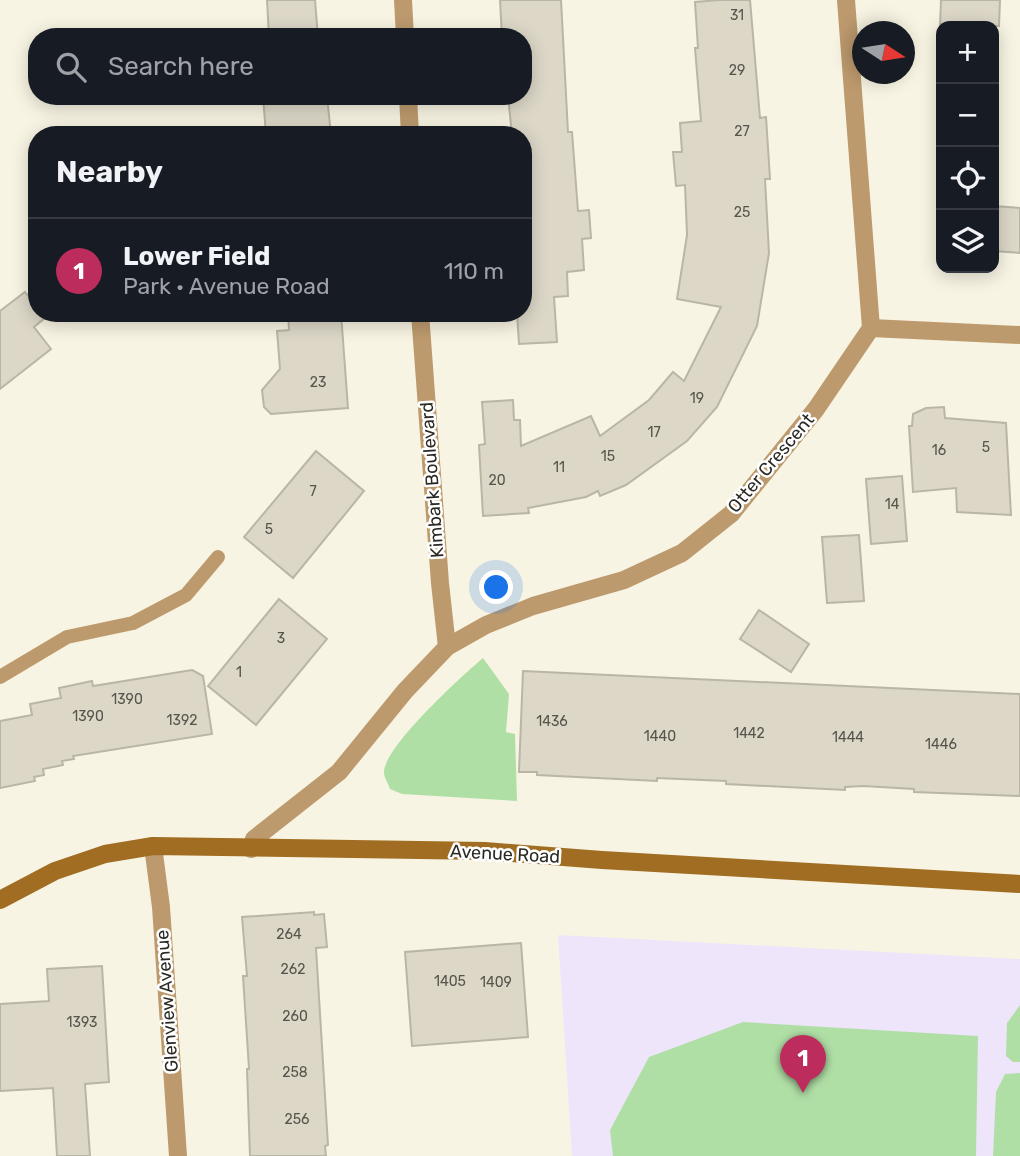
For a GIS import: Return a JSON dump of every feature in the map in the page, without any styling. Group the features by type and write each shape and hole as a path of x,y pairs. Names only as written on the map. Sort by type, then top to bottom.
{"main road":[{"name":"Avenue Road","path":"0,900 55,871 105,854 153,846 485,851 1020,884"}],"street":[{"path":"403,0 405,28"},
{"path":"845,0 870,328 1020,335"},
{"path":"408,105 410,126"},
{"name":"Kimbark Boulevard","path":"421,322 447,647"},
{"name":"Otter Crescent","path":"251,849 254,839 339,772 405,691 447,647 486,625 522,611 624,580 682,553 731,514 816,410 870,328"},
{"name":"Glenview Avenue","path":"153,846 161,907 178,1156"}],"lane":[{"path":"0,677 67,637 133,623 186,595 218,557"}],"shaded area":[{"path":"558,935 1020,959 1020,1156 572,1156"}],"green space":[{"path":"483,658 509,694 506,732 515,734 517,801 402,794 390,789 384,774 395,748 425,713"},
{"path":"1020,1005 1020,1062 1013,1062 1006,1056 1007,1023"},
{"path":"743,1022 978,1036 976,1156 613,1156 610,1130 649,1057"},
{"path":"1020,1073 1020,1156 993,1156 996,1092 1005,1074"}],"building":[{"path":"267,0 315,0 317,28 269,28"},
{"path":"500,0 561,0 568,132 572,132 578,211 589,210 591,238 582,239 584,270 567,272 568,296 554,297 557,342 519,344 518,322 532,322 532,126 511,126 509,105 532,105 532,28 502,28"},
{"path":"750,0 760,118 766,117 770,179 765,179 769,253 757,326 717,407 687,441 626,485 600,496 598,491 586,497 528,508 529,513 483,516 479,445 485,444 482,402 513,400 514,420 520,420 521,446 591,416 600,436 649,400 673,372 684,381 721,307 677,299 687,235 685,185 676,186 673,152 682,152 680,123 701,121 695,48 698,48 695,2"},
{"path":"941,0 1000,0 999,26 999,21 940,21"},
{"path":"264,105 328,105 330,126 265,126"},
{"path":"999,206 1020,208 1020,253 999,251"},
{"path":"25,292 28,296 28,322 40,322 34,327 51,349 0,389 0,311"},
{"path":"289,322 342,322 348,408 271,414 264,407 262,390 280,369 277,331 289,330"},
{"path":"944,407 945,418 1006,423 1011,515 957,512 956,488 913,492 909,426 912,426 913,414 926,408"},
{"path":"316,451 364,491 293,578 244,537"},
{"path":"902,476 907,541 871,544 866,479"},
{"path":"859,535 864,601 827,603 822,537"},
{"path":"279,599 327,639 256,725 208,686"},
{"path":"759,610 809,644 791,672 740,639"},
{"path":"192,670 203,676 212,734 73,756 74,759 62,761 63,765 43,769 44,775 34,777 35,781 0,788 0,721 32,715 30,704 61,698 59,688 92,681 93,686"},
{"path":"523,671 1020,694 1020,796 914,792 914,789 863,786 845,787 845,790 726,784 726,781 657,778 657,781 519,772"},
{"path":"314,912 314,915 324,914 327,947 316,948 328,1145 325,1146 326,1156 250,1156 249,1069 243,976 247,976 242,917"},
{"path":"521,943 528,1037 412,1046 405,952"},
{"path":"102,966 109,1082 85,1084 90,1156 57,1156 53,1088 0,1091 0,1004 49,1001 47,969"}],"place":[{"name":"Lower Field","path":"803,1093"}]}
